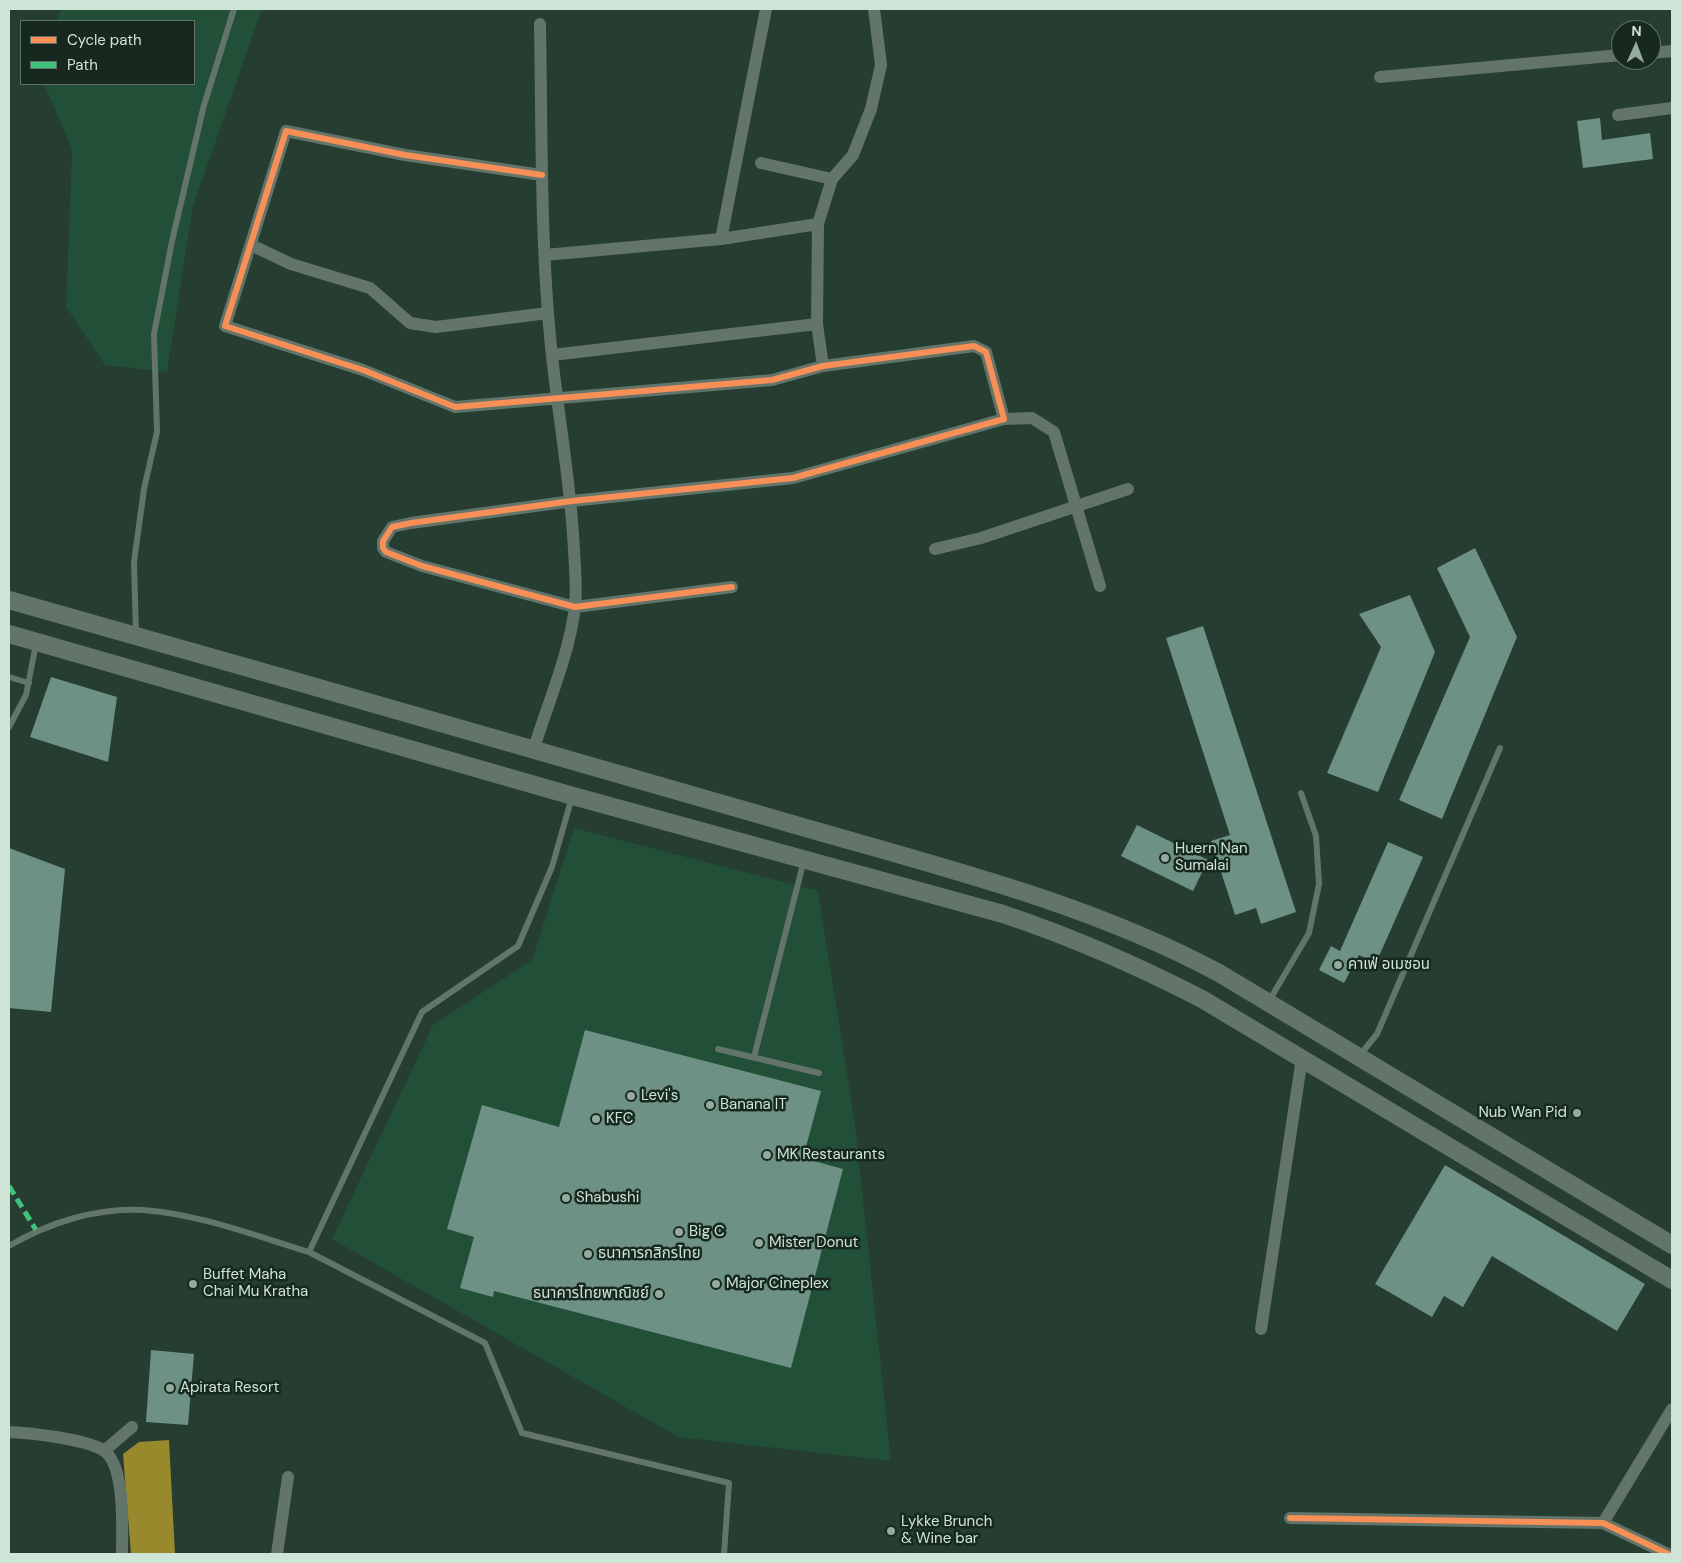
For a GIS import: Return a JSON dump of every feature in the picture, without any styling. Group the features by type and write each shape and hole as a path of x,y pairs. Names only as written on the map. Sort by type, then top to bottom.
{"main road":[{"path":"9,600 534,748 1078,910 1176,951 1269,1001 1672,1245"},
{"path":"9,634 573,796 1004,914 1069,937 1178,987 1302,1058 1672,1280"}],"street":[{"path":"721,239 766,9"},
{"path":"822,366 816,324 818,224 832,180 853,156 871,109 881,65 874,9"},
{"path":"534,748 568,639 575,607 572,501 557,399 548,313 542,175 540,24"},
{"path":"1380,77 1611,56"},
{"path":"1618,115 1672,108"},
{"path":"542,175 405,155 286,131 225,326 363,370 455,406 772,380 822,366 974,346 986,352 1004,420"},
{"path":"761,163 832,180"},
{"path":"545,255 721,239 818,224"},
{"path":"251,245 291,264 370,288 410,323 436,327 548,313"},
{"path":"552,355 816,324"},
{"path":"732,587 575,607 422,566 386,552 383,548 383,541 392,528 411,523 572,501 793,478 1004,420 1032,418 1054,432 1100,586"},
{"path":"935,549 981,538 1128,489"},
{"path":"1261,1329 1302,1058"},
{"path":"1603,1523 1672,1409"},
{"path":"104,1451 132,1427"},
{"path":"9,1432 34,1433 104,1451 112,1461 119,1482 122,1554"},
{"path":"276,1554 288,1477"},
{"path":"1290,1518 1603,1523 1668,1554"}],"lane":[{"path":"136,636 134,562 144,490 157,432 154,334 172,241 204,105 234,9"},
{"path":"9,727 26,695 36,642"},
{"path":"9,677 29,683"},
{"path":"1359,1056 1378,1034 1500,748"},
{"path":"1269,1001 1309,933 1318,884 1316,836 1301,794"},
{"path":"309,1252 422,1012 518,946 552,867 573,796"},
{"path":"754,1057 804,860"},
{"path":"718,1049 819,1073"},
{"path":"9,1246 36,1230 103,1212 143,1210 194,1219 309,1252 484,1343 522,1433 729,1482 724,1554"}],"shaded area":[{"path":"61,9 262,9 193,206 167,372 105,365 66,307 72,149 44,85 195,85 195,20 57,20"},
{"path":"574,828 818,891 855,1124 891,1461 678,1437 332,1239 433,1025 532,960"},
{"path":"169,1440 175,1554 131,1554 123,1454 139,1442"}],"building":[{"path":"1600,118 1602,140 1650,133 1653,159 1583,168 1577,121"},
{"path":"1475,548 1517,637 1442,819 1399,800 1470,637 1437,568"},
{"path":"1410,595 1435,652 1378,792 1327,773 1381,647 1359,614"},
{"path":"1203,626 1296,912 1261,924 1256,908 1235,915 1211,841 1230,835 1166,638"},
{"path":"51,677 117,697 108,762 30,737"},
{"name":"Huern Nan Sumalai","path":"1137,825 1208,860 1193,891 1121,856"},
{"path":"1388,842 1423,857 1376,963 1359,955 1344,983 1319,970 1331,946 1340,951"},
{"path":"9,848 65,869 51,1012 9,1008"},
{"name":"Big C","path":"585,1030 821,1091 803,1158 843,1169 791,1368 494,1291 493,1297 460,1288 474,1237 447,1229 482,1105 559,1127"},
{"path":"1445,1165 1645,1284 1617,1331 1492,1256 1463,1307 1444,1296 1432,1317 1375,1284"},
{"name":"Apirata Resort","path":"151,1350 194,1354 188,1425 146,1422"}],"marked path":[{"path":"9,1186 36,1230"}],"cycle path":[{"path":"542,175 405,155 286,131 225,326 363,370 455,407 772,380 823,366 974,346 986,352 1004,419 793,478 572,501 411,523 392,527 383,541 383,548 386,552 422,566 575,607 732,587"},
{"path":"1290,1518 1603,1523 1668,1554"}],"place":[{"name":"Huern Nan Sumalai","path":"1165,858"},
{"name":"คาเฟ่ อเมซอน","path":"1338,965"},
{"name":"Levi's","path":"631,1096"},
{"name":"Banana IT","path":"710,1105"},
{"name":"Nub Wan Pid","path":"1577,1113"},
{"name":"KFC","path":"596,1119"},
{"name":"MK Restaurants","path":"767,1155"},
{"name":"Shabushi","path":"566,1198"},
{"name":"Big C","path":"679,1232"},
{"name":"Mister Donut","path":"759,1243"},
{"name":"ธนาคารกสิกรไทย","path":"588,1254"},
{"name":"Buffet Maha Chai Mu Kratha","path":"193,1284"},
{"name":"Major Cineplex","path":"716,1284"},
{"name":"ธนาคารไทยพาณิชย์","path":"659,1294"},
{"name":"Apirata Resort","path":"170,1388"},
{"name":"Lykke Brunch & Wine bar","path":"891,1531"}]}
